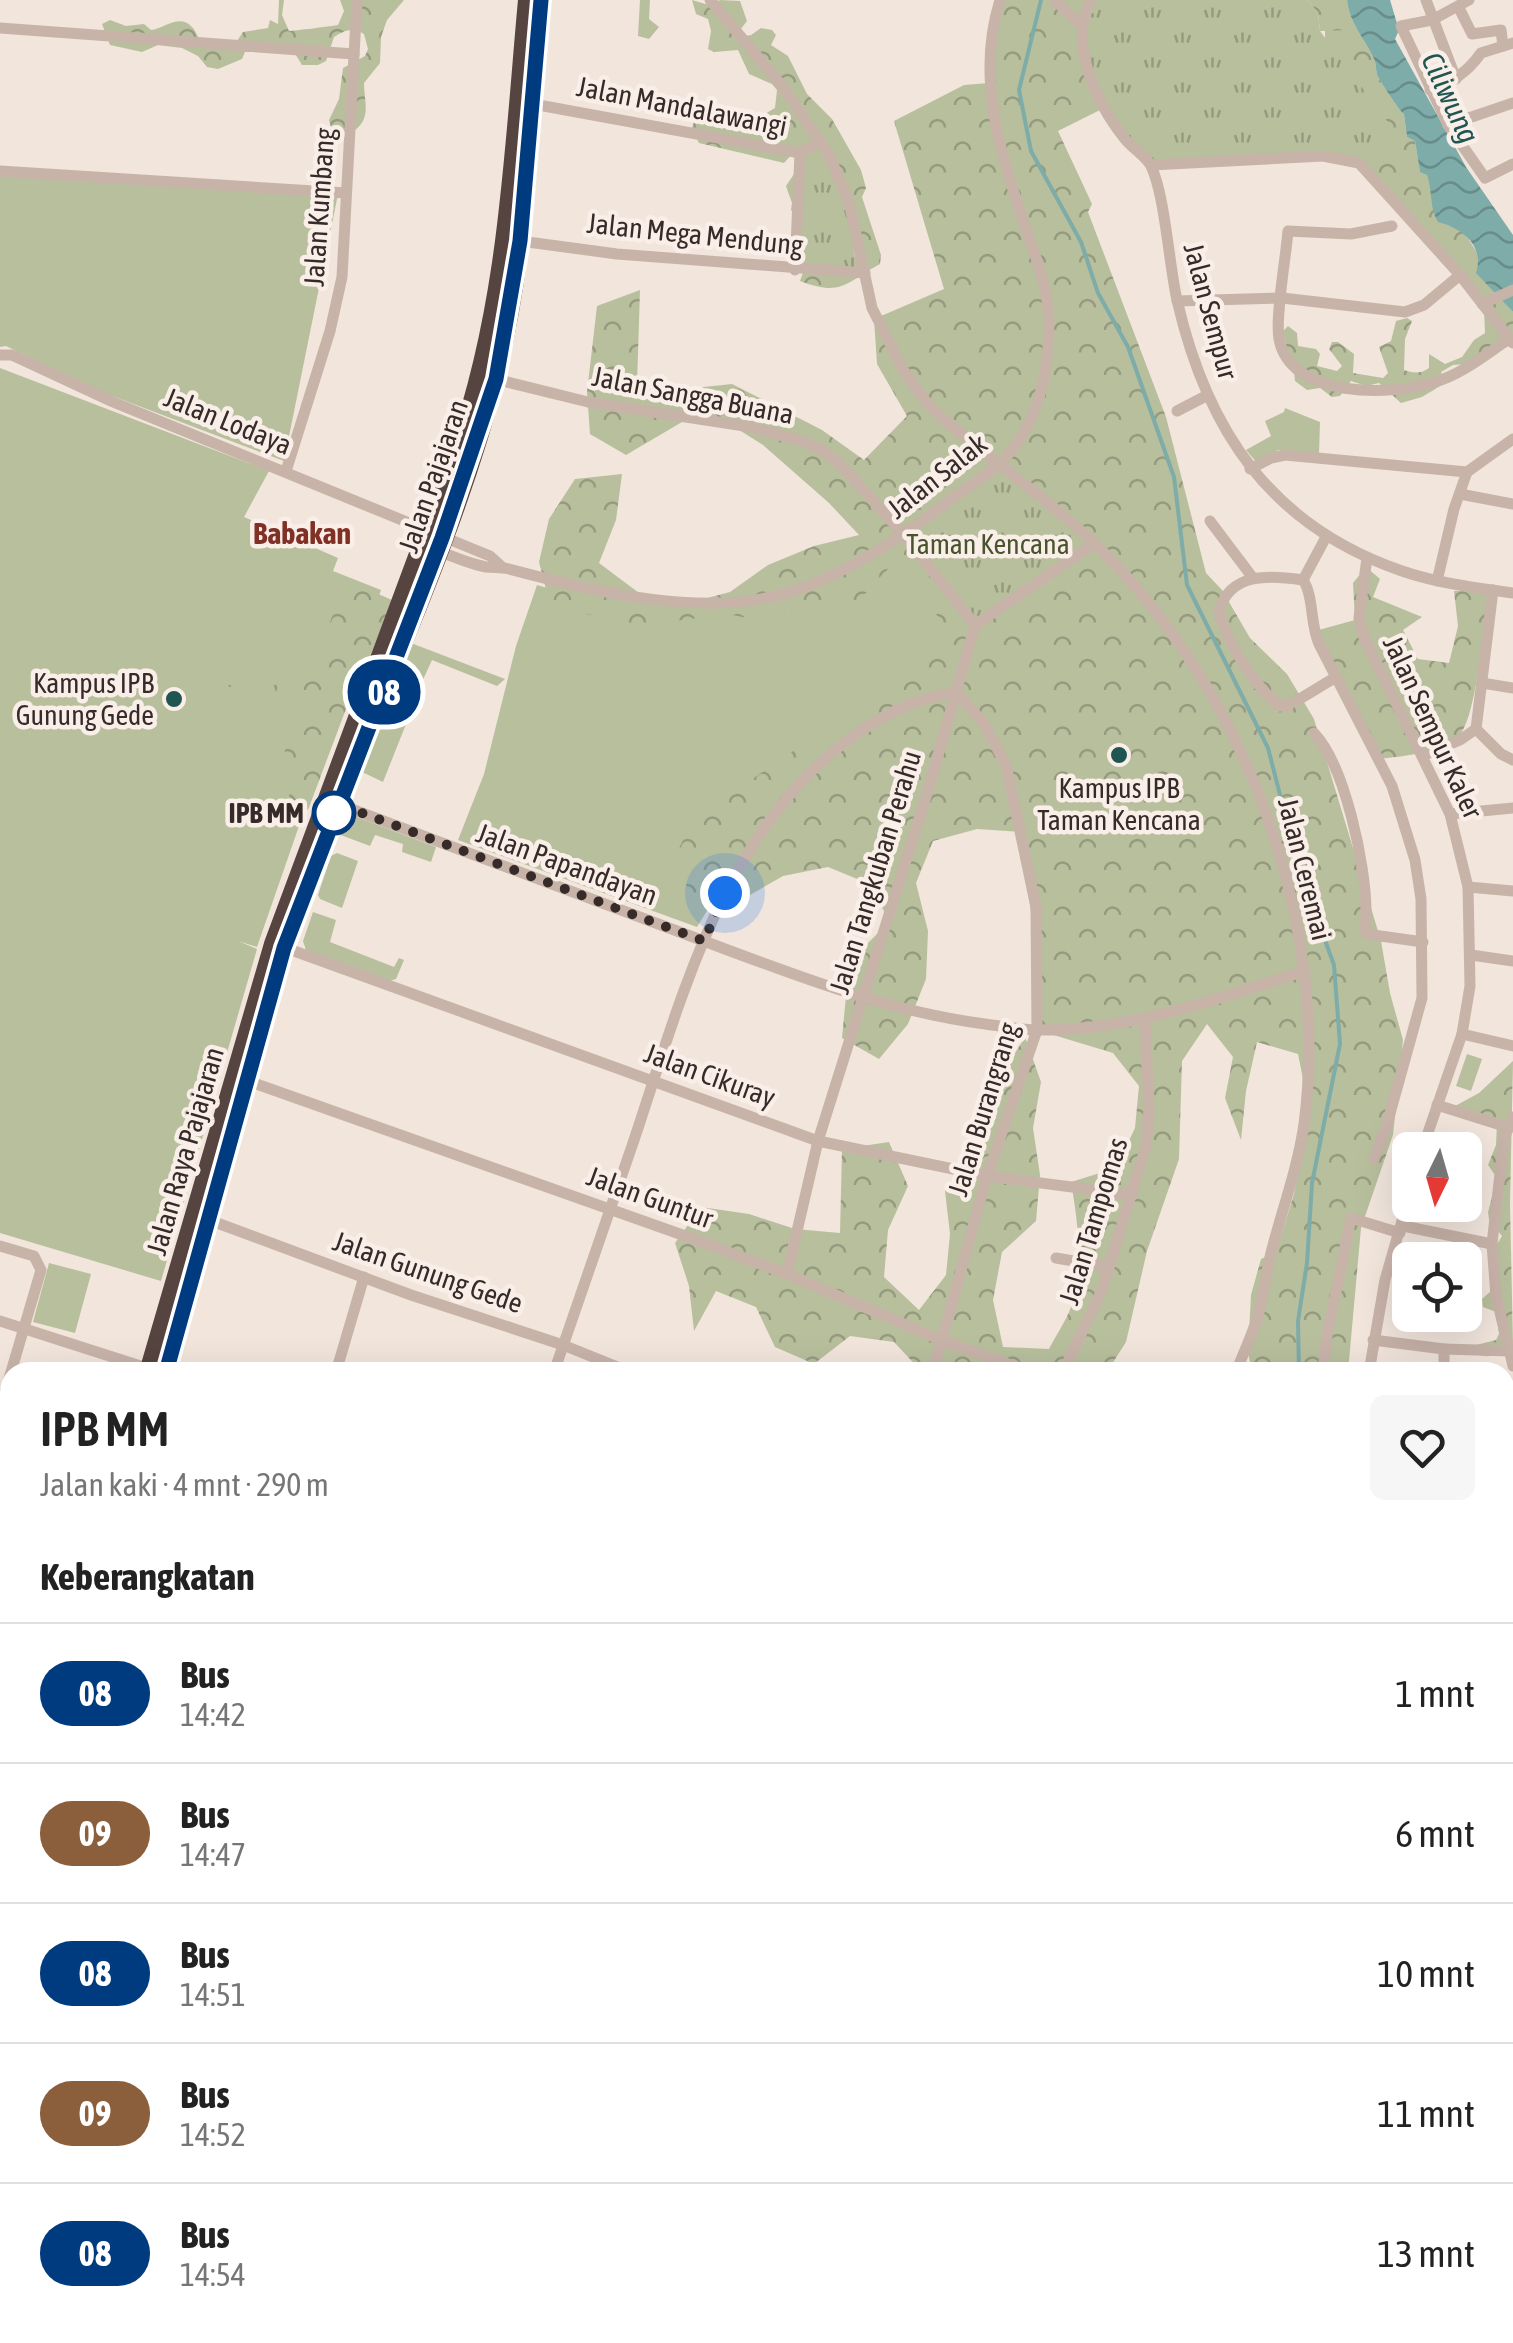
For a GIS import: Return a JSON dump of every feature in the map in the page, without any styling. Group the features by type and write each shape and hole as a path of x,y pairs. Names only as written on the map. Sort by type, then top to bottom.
{"highway":[{"name":"Jalan Pajajaran","path":"278,946 338,804 432,541 491,329 509,212 527,0"},
{"name":"Jalan Pajajaran","path":"278,946 496,379 520,241 541,0"},
{"name":"Jalan Raya Pajajaran","path":"159,1362 209,1220 248,1080 278,946"},
{"name":"Jalan Raya Pajajaran","path":"159,1362 278,946"}],"street":[{"name":"Jalan Kumbang","path":"286,471 330,331 342,278 358,0"},
{"name":"Jalan Ceremai","path":"710,0 784,87 829,155 849,202 872,308 904,371 926,402 1095,544 1128,577 1180,646 1226,721 1259,792 1284,868 1304,971 1309,1026 1304,1126 1258,1316 1240,1362"},
{"name":"Jalan Salak","path":"432,541 490,556 503,567 584,589 649,599 750,600 792,592 821,580 904,535 1000,463 1030,420 1042,390 1048,308 1040,272 996,140 989,68 1000,0"},
{"path":"1055,0 1080,25"},
{"path":"1091,0 1080,25 1082,42 1104,108 1127,142 1151,165 1323,156 1359,163 1484,302 1511,342 1437,382 1385,392 1333,385 1302,374 1285,355 1278,338 1288,231 1351,234 1392,226"},
{"path":"1426,0 1456,79"},
{"path":"1430,90 1456,79 1482,54 1508,45 1501,30 1472,34 1464,3 1432,20 1402,26 1430,90 1448,125 1485,178 1513,164"},
{"path":"0,28 354,54"},
{"path":"1448,125 1513,103"},
{"name":"Jalan Mandalawangi","path":"533,104 800,153 820,142"},
{"path":"796,270 800,153"},
{"name":"Jalan Sempur","path":"1151,165 1177,300 1206,396 1250,469 1326,537 1367,558 1437,581 1513,593"},
{"path":"0,171 346,193"},
{"name":"Jalan Mega Mendung","path":"520,241 616,254 865,273"},
{"path":"1177,300 1282,298 1405,312 1424,306 1460,275"},
{"path":"1484,302 1513,290"},
{"name":"Jalan Lodaya","path":"6,355 286,471 432,541"},
{"name":"Jalan Sangga Buana","path":"496,379 588,402 751,427 805,442 840,464 904,535 975,625"},
{"path":"1178,411 1206,396"},
{"path":"1437,581 1467,472 1513,439"},
{"path":"1250,469 1271,458 1286,456 1467,472"},
{"path":"1460,494 1513,504"},
{"path":"1210,521 1253,578"},
{"path":"1303,580 1326,537"},
{"path":"975,625 1095,544"},
{"name":"Jalan Sempur Kaler","path":"1367,558 1358,618 1450,814 1468,888 1471,955 1462,1034 1428,1132"},
{"path":"1336,677 1280,706 1232,643 1220,616 1226,592 1253,578 1303,580 1307,584 1314,633 1379,760 1415,860 1424,942 1422,998 1374,1160"},
{"path":"1422,756 1476,729 1493,590"},
{"name":"Jalan Tangkuban Perahu","path":"787,1274 818,1141 975,625"},
{"path":"1482,682 1513,688"},
{"path":"557,1362 704,941 725,893 772,815 824,756 896,709 931,695 956,693"},
{"name":"Jalan Burangrang","path":"936,1362 987,1176 1037,1030 1036,907 1006,765 982,722 956,693"},
{"path":"1476,729 1501,754 1513,760"},
{"path":"1314,733 1328,751 1345,788 1361,866 1366,934 1424,942"},
{"name":"Jalan Papandayan","path":"338,804 862,998 926,1015 1037,1030 1145,1020 1304,971"},
{"path":"1450,814 1513,808"},
{"path":"1468,888 1513,891"},
{"name":"Jalan Cikuray","path":"278,946 818,1141 987,1176 1133,1195"},
{"path":"1471,955 1513,961"},
{"name":"Jalan Tampomas","path":"1068,1362 1094,1309 1146,1146 1145,1020"},
{"path":"1462,1034 1513,1046"},
{"name":"Jalan Guntur","path":"248,1080 611,1208 787,1274 1002,1362"},
{"path":"1438,1105 1510,1122 1492,1244 1496,1296 1512,1362"},
{"path":"1324,1362 1351,1218 1492,1244"},
{"name":"Jalan Gunung Gede","path":"209,1220 604,1362"},
{"path":"1370,1362 1386,1280 1404,1222"},
{"path":"0,1246 34,1256 41,1265 14,1362"},
{"path":"1056,1258 1109,1266"},
{"path":"339,1362 364,1277"},
{"path":"1496,1296 1513,1314"},
{"path":"0,1320 129,1362"},
{"path":"1373,1340 1444,1349 1510,1351"},
{"path":"1444,1349 1444,1362"}],"green space":[{"path":"279,0 284,0 282,15 289,31 338,25 344,11 340,0 404,0 387,20 381,37 380,63 364,83 365,115 354,131 338,131 329,120 339,99 343,68 365,56 368,49 360,32 349,30 334,37 326,61 318,65 302,65 294,52 245,52 242,59 218,69 207,67 198,56 182,48 158,45 142,52 110,45 102,24 110,20 126,26 144,24 151,30 182,21 192,27 202,42 235,44 243,32 268,28 270,20 278,24"},
{"path":"640,0 650,0 649,19 659,27 649,39 638,36"},
{"path":"692,0 709,5 720,0 740,1 747,21 734,38 751,35 761,28 776,35 771,45 788,56 807,94 832,119 861,170 866,188 862,197 881,255 880,264 835,288 800,281 804,270 839,252 856,257 861,253 791,210 786,186 796,171 795,151 784,163 699,143 692,128 694,122 753,119 775,108 777,90 749,74 738,50 708,49 708,19 696,14"},
{"path":"1000,0 1137,0 1104,108 1058,131 1092,204 1088,212 1166,417 1206,573 1222,590 1250,638 1287,674 1314,719 1381,941 1403,1040 1392,1138 1361,1228 1349,1362 1250,1362 1251,1295 1261,1259 1276,1252 1294,1194 1307,1099 1298,1054 1257,1042 1241,1140 1225,1098 1233,1057 1207,1024 1182,1061 1179,1159 1147,1251 1126,1342 1113,1362 913,1362 894,1342 850,1336 817,1362 809,1362 775,1347 756,1307 716,1291 694,1331 689,1286 675,1243 701,1207 749,1214 795,1229 840,1233 842,1149 889,1142 908,1186 888,1230 884,1277 919,1310 946,1275 950,1234 945,1191 996,1118 1002,1074 1025,1037 1041,1082 1033,1128 1040,1175 1036,1221 1002,1252 993,1300 1003,1347 1049,1349 1075,1292 1078,1229 1071,1182 1116,1168 1135,1128 1139,1086 1113,1053 1037,1030 1038,963 1020,832 977,829 933,841 916,883 928,931 926,979 908,1024 879,1059 842,1038 846,996 856,955 890,921 867,883 828,867 783,876 743,899 694,899 673,860 694,819 808,741 855,720 865,721 876,710 878,686 916,655 952,643 934,612 934,594 917,583 917,566 910,562 901,568 891,566 879,578 877,589 870,589 854,604 838,611 828,604 801,603 792,612 781,614 776,624 728,614 636,626 550,605 539,562 549,519 575,479 622,474 616,520 599,563 639,593 684,604 730,592 768,565 814,546 859,535 763,445 725,421 682,422 626,455 590,434 587,392 597,306 640,290 637,385 685,389 732,384 822,430 864,460 907,416 877,364 874,319 944,289 894,121 964,85 989,83"},
{"path":"1104,0 1307,0 1318,13 1320,31 1399,137 1405,155 1359,163 1341,158 1151,165 1127,142 1092,75 1083,19 1103,7"},
{"path":"1307,0 1347,0 1354,24 1375,60 1377,75 1404,114 1407,137 1415,141 1420,171 1427,175 1453,226 1462,229 1478,254 1479,274 1513,312 1513,346 1488,349 1467,364 1453,365 1441,372 1445,383 1422,397 1401,403 1379,383 1366,386 1351,381 1340,396 1332,397 1320,388 1307,390 1295,381 1283,331 1288,326 1297,333 1298,346 1316,349 1320,354 1317,366 1337,371 1342,366 1329,349 1332,342 1338,342 1354,354 1353,373 1383,378 1388,373 1379,347 1391,341 1396,321 1412,321 1405,339 1404,370 1420,372 1429,368 1429,354 1445,364 1462,357 1474,340 1485,333 1484,311 1359,163 1322,68 1348,67 1348,30 1320,31 1318,13"},
{"path":"1325,30 1348,30 1349,68 1325,68"},
{"path":"821,146 848,208 857,271 800,264 803,154"},
{"path":"0,174 338,194 284,461 94,389 6,346 0,347"},
{"name":"Kampus IPB Gunung Gede","path":"0,368 269,471 244,517 338,558 333,571 381,590 257,947 238,941 257,949 161,1281 0,1233"},
{"path":"1285,408 1320,422 1319,454 1278,450 1258,464 1246,450 1271,436 1265,421"},
{"name":"Taman Kencana","path":"992,471 1003,473 1074,534 1079,543 1078,548 979,616 969,614 910,535"},
{"path":"906,545 967,625 950,686 742,854 697,927 458,840 484,774 516,646 537,585 568,594 780,605 789,615 781,604"},
{"path":"1366,567 1380,579 1373,597 1422,617 1403,630 1418,659 1449,663 1458,626 1454,591 1489,590 1470,711 1459,735 1440,746 1377,759 1315,631 1355,620 1353,583"},
{"path":"346,580 392,600 358,687 313,667"},
{"path":"411,643 505,679 497,686 432,660 420,686 398,677"},
{"path":"238,664 280,683 270,705 228,686"},
{"path":"309,676 352,693 308,810 288,802 290,791 272,783 299,716 302,688"},
{"path":"392,689 416,699 383,782 360,771"},
{"path":"346,813 436,847 431,862 402,852 403,844 375,835 370,846 338,834"},
{"path":"337,853 358,861 342,908 318,895 331,856"},
{"path":"313,912 336,920 330,942 394,967 399,958 404,960 396,979 389,981 306,950 303,941"},
{"path":"1467,1054 1482,1059 1471,1091 1456,1086"},
{"path":"1513,1061 1513,1345 1487,1356 1475,1353 1472,1346 1496,1340 1499,1334 1496,1312 1483,1307 1482,1299 1492,1290 1494,1249 1502,1236 1489,1220 1488,1212 1497,1178 1488,1165 1496,1145 1497,1123 1455,1106 1479,1093"},
{"path":"49,1263 91,1274 75,1333 33,1322"}],"water":[{"path":"1347,0 1390,0 1399,30 1395,39 1466,167 1513,235 1513,312 1476,273 1477,254 1469,240 1438,222 1427,175 1420,172 1415,141 1407,137 1404,114 1377,75 1375,60 1354,24"}],"waterway":[{"path":"1041,0 1019,90 1031,151 1081,242 1098,293 1128,347 1174,477 1187,585 1268,748 1299,869 1334,965 1340,1044 1312,1183 1307,1263 1298,1321 1299,1362"}],"bus line":[{"name":"08","path":"169,1362 284,948 442,538 496,379 520,241 541,0"}],"place":[{"name":"Kampus IPB Gunung Gede","path":"174,699"},
{"name":"Kampus IPB Taman Kencana","path":"1119,755"},
{"name":"IPB MM","path":"334,813"}],"district":[{"name":"Babakan","path":"302,534"}],"route":[{"path":"334,813 338,804 704,941 725,893"}],"water label":[{"name":"Ciliwung","path":"1450,98"}]}
